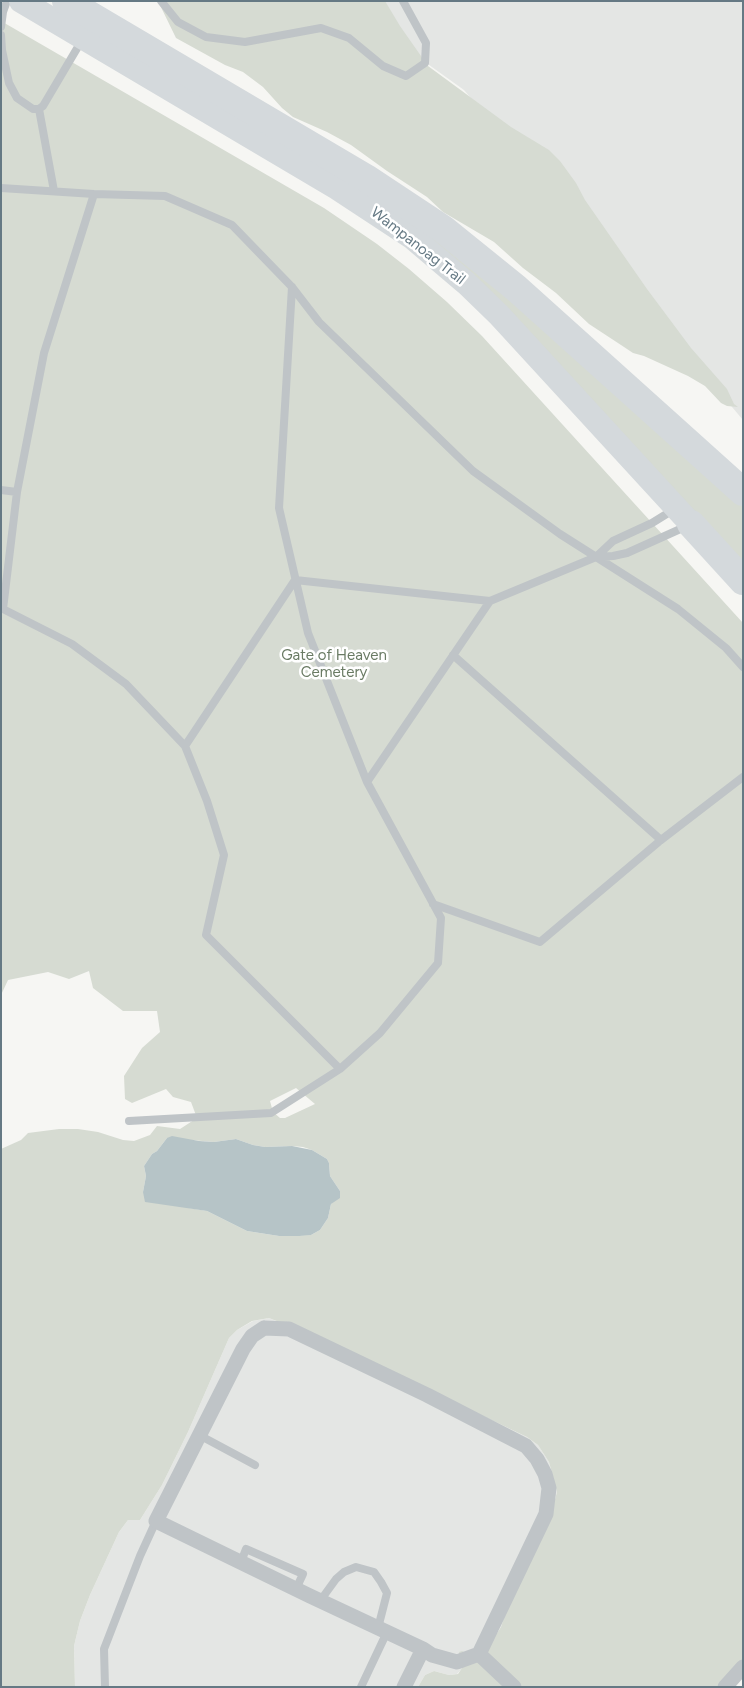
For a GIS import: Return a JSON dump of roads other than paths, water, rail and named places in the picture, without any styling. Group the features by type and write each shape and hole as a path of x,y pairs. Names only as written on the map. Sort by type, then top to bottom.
{"highway":[{"name":"Wampanoag Trail","path":"66,1 366,178 443,229 516,288 743,492"},
{"name":"Wampanoag Trail","path":"684,515 743,581"}],"main road":[{"name":"Wampanoag Trail","path":"21,1 338,188 413,238 466,283 499,315 684,515"}],"street":[{"path":"264,1328 288,1329 426,1395 526,1446 537,1459 545,1474 549,1488 546,1514 479,1654 457,1662 432,1655 156,1521 243,1349 252,1336 264,1328"},
{"path":"404,1687 423,1649"},
{"path":"479,1654 514,1687"},
{"path":"725,1687 743,1668"}],"lane":[{"path":"1,27 7,1"},
{"path":"161,1 178,22 206,37 246,42 320,28 349,38 383,66 406,76 425,63 426,43 402,1"},
{"path":"1,35 9,83 17,98 33,109 39,109 43,106 83,38"},
{"path":"39,109 54,191"},
{"path":"1,188 165,196 232,225 292,287 318,322 473,471 545,524 678,609 726,648 743,668"},
{"path":"94,194 44,353 18,492 3,609 72,644 126,684 185,746 207,801 224,855 206,935 340,1069"},
{"path":"129,1122 271,1113 340,1069 380,1033 438,963 441,918 367,782 308,633 279,508 292,287"},
{"path":"1,490 18,492"},
{"path":"596,557 613,541 658,520 684,515"},
{"path":"296,580 490,601 596,557 627,553 684,515"},
{"path":"185,746 296,580"},
{"path":"367,782 490,601"},
{"path":"453,655 661,840"},
{"path":"433,904 540,942 661,840 743,777"},
{"path":"199,1435 254,1465"},
{"path":"105,1687 104,1649 140,1556 156,1521"},
{"path":"320,1600 336,1578 356,1567 374,1572 387,1592 382,1630 361,1687"}],"park label":[{"name":"Gate of Heaven Cemetery","path":"334,664"}]}
